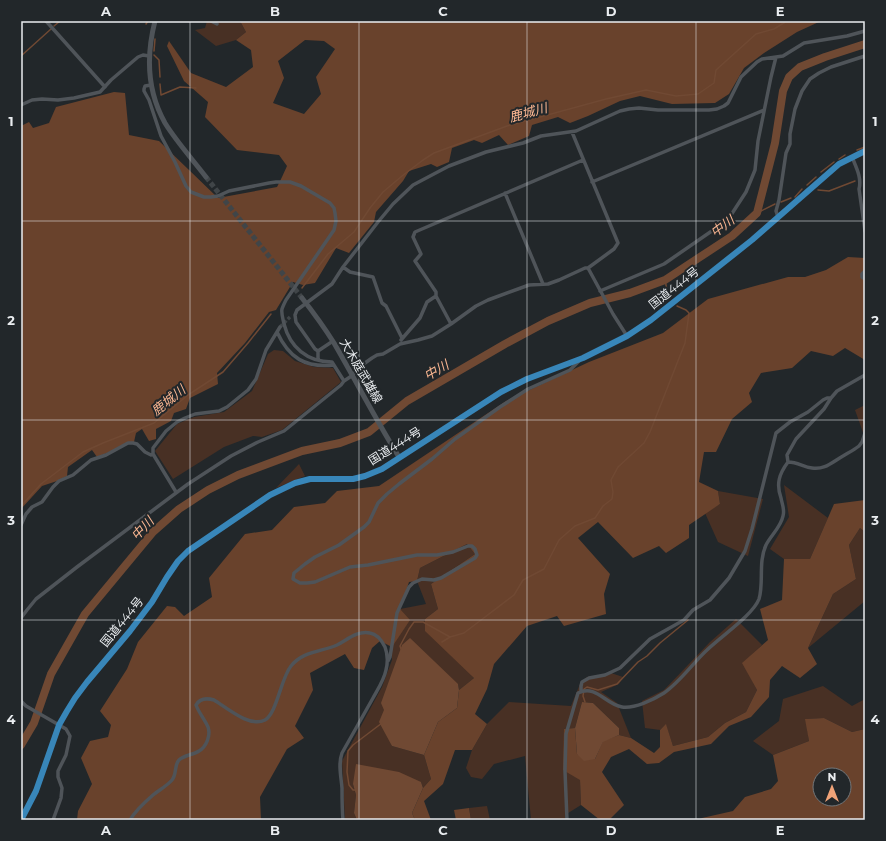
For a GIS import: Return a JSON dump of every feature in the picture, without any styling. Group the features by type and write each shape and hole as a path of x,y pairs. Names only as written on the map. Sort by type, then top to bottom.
{"highway":[{"name":"国道444号","path":"21,820 36,791 59,725 75,698 130,631 152,602 167,576 188,550 270,495 294,483 310,479 353,478 366,476 382,469 501,392 527,379 583,358 627,336 663,311 752,240 839,164 865,151"}],"main road":[{"path":"155,21 152,31 149,56 151,84 155,100 166,124 206,177"},
{"name":"大木庭武雄線","path":"304,300 333,341 389,442 399,457"}],"street":[{"path":"46,21 105,87"},
{"path":"211,21 217,24"},
{"path":"318,360 318,352 296,322 295,316 297,310 304,300 332,284 343,267 393,204 412,185 449,166 486,152 523,143 541,136 572,132 620,111 639,108 658,110 717,109 728,103 741,77 762,59 782,56 804,43 847,36 865,31"},
{"path":"21,105 32,100 58,100 81,97 100,92 111,80 138,58 144,55 149,56"},
{"path":"778,217 776,211 786,153 790,144 790,134 795,109 802,91 810,80 819,73 831,67 865,56"},
{"path":"600,291 664,264 719,226 731,215 746,192 754,170 764,110 776,57"},
{"path":"151,84 145,86 144,91 149,100 161,136 186,186 191,192 204,197 211,197 218,196 229,191 269,183 290,182 301,186 322,198 330,203 334,208 336,213 334,230 286,300 282,310 283,320 289,338 294,345 309,358 332,362 344,381"},
{"path":"592,182 764,110"},
{"path":"21,618 36,599 176,492 231,456 284,431 320,403 358,368 372,358 383,354 400,344 432,336 476,306 488,300 529,285 548,284 588,268 614,249 618,244 572,132"},
{"path":"852,157 859,176 859,189 865,231"},
{"path":"451,324 436,296 436,292 415,261 421,254 413,237 415,232 583,160"},
{"path":"504,193 543,284"},
{"path":"343,267 350,272 373,277 382,304 386,306 402,338"},
{"path":"588,268 627,336"},
{"path":"865,271 862,274 865,279"},
{"path":"400,344 402,338 420,318 427,302 436,296"},
{"path":"290,317 295,316"},
{"path":"176,492 153,454 153,448 166,431 177,422 195,414 219,411 248,390 256,379 266,350 280,327"},
{"path":"277,332 286,349 303,362 326,366 334,365"},
{"path":"318,352 333,341"},
{"path":"343,820 340,759 386,671 390,657 397,613 409,587 413,582 442,578 475,558 477,555 472,546 468,546 454,552 437,555 417,554 368,565 350,567 315,582 307,583 297,582 293,579 294,573 310,560 339,545 364,527 369,522 378,503 387,494 432,460 455,439 528,389 570,370 583,358"},
{"path":"567,820 565,766 566,734 578,694 583,691 590,690 616,705 623,707 631,707 644,703 664,693 675,684 708,649 753,609 760,593 763,554 766,545 783,517 784,510 778,486 779,478 788,462 787,455 796,439 824,409 830,398 837,391 865,376"},
{"path":"583,691 581,686 582,682 589,678 605,675 620,668 650,639 684,620 693,610 710,600 729,578 745,551 776,433 790,422 808,412 823,400 830,398"},
{"path":"788,462 796,462 810,468 822,468 829,466 859,446 865,433"},
{"path":"21,525 26,514 32,507 42,502 59,481 73,474 91,460 133,443 137,444 144,452 151,455 153,454"},
{"path":"130,820 152,796 173,779 176,765 181,758 199,751 205,746 209,734 208,727 196,706 198,702 210,698 242,718 250,721 265,720 271,715 285,677 290,667 296,660 307,654 336,645 356,634 365,632 377,636 383,643 388,661"},
{"path":"21,701 26,706 66,729 70,736 66,755 58,771 58,777 62,788 61,798 53,820"}],"shaded area":[{"path":"207,21 240,21 246,32 236,40 216,46 195,30 205,28"},
{"path":"240,21 821,21 797,32 744,68 729,94 715,103 672,104 640,96 620,101 570,123 558,117 532,125 529,136 508,145 499,135 482,143 474,140 452,148 449,162 437,167 431,164 409,171 403,181 376,212 374,222 349,253 336,248 315,283 303,285 293,282 276,310 269,312 245,343 217,373 218,384 190,398 186,409 174,413 171,421 156,429 156,439 149,441 142,429 136,433 134,442 97,457 92,450 68,467 67,476 42,486 21,509 21,126 29,122 33,128 49,123 56,107 114,92 125,93 129,135 159,141 218,198 277,187 287,166 279,155 237,150 205,117 208,102 184,81 167,46 169,41 191,73 226,87 253,67 251,50 236,40 246,32","holes":["305,40 324,41 335,49 316,77 321,94 304,114 273,103 284,78 278,61"]},
{"path":"848,257 865,258 865,360 845,348 833,356 811,351 792,368 761,373 749,393 752,402 732,419 716,452 704,452 699,482 718,491 720,504 689,525 689,538 666,553 659,546 633,558 598,522 578,538 610,574 604,594 606,614 564,626 557,616 527,626 494,664 487,689 475,714 487,724 472,750 455,750 443,784 424,801 431,820 415,820 412,813 423,788 431,779 424,755 438,722 457,708 459,690 474,678 425,631 425,619 438,609 431,584 475,554 467,544 420,568 417,581 409,582 400,609 410,620 392,647 380,641 372,648 364,670 354,668 345,654 310,673 313,690 295,726 304,738 287,749 260,797 261,820 77,820 78,811 92,784 81,758 90,741 108,737 111,725 100,711 127,669 138,642 167,606 175,607 184,616 212,597 209,578 245,534 272,530 294,507 325,503 337,491 379,486 506,401 589,362 663,333 708,299 788,277 805,277 826,270"},
{"path":"274,350 283,351 295,361 314,367 333,368 341,382 282,430 262,437 253,436 224,447 173,479 155,451 177,424 194,417 224,412 252,391 268,354"},
{"path":"865,405 865,438 855,410"},
{"path":"299,464 305,476 276,488"},
{"path":"784,485 828,518 810,559 784,559 770,549 789,517"},
{"path":"718,491 763,499 748,556 718,542 705,513 720,504"},
{"path":"865,500 865,532 860,528 849,545 856,579 833,594 808,648 817,664 800,678 782,666 770,680 769,697 751,717 729,726 711,744 674,752 659,763 647,764 629,749 611,757 602,772 624,805 609,820 600,820 581,805 580,780 563,770 564,729 575,728 577,754 595,759 603,741 619,735 631,738 654,753 660,747 660,730 666,724 673,746 708,737 725,723 746,712 757,690 742,663 768,640 760,609 782,600 784,559 810,559 834,504"},
{"path":"860,528 865,532 865,601 808,648 833,594 856,579 849,545"},
{"path":"467,544 475,554 431,584 438,609 425,619 474,678 459,690 458,684 384,710 392,746 424,755 431,779 423,788 421,782 353,784 356,795 354,813 357,820 345,820 342,761 382,687 392,660 392,647 400,609 426,604 417,581 420,568"},
{"path":"736,619 762,645 743,663 757,690 746,712 725,723 708,737 673,746 666,725 660,730 645,728 642,701 664,690 710,642"},
{"path":"410,638 458,684 459,690 457,708 438,722 424,755 392,746 379,722 384,710 381,703 402,645"},
{"path":"611,673 623,677 619,684 601,692 617,703 631,738 619,735 619,728 593,703 582,702 575,728 564,729 580,780 581,805 565,815 565,820 531,820 525,756 494,764 482,779 471,777 466,768 472,750 487,724 509,702 571,706 580,684 587,677"},
{"path":"823,686 852,706 865,699 865,729 852,732 824,718 806,719 809,741 773,755 753,741 779,721 783,699"},
{"path":"582,702 593,703 619,728 619,735 603,742 595,759 584,761 577,754 575,728"},
{"path":"824,718 852,732 865,729 865,820 700,820 702,818 733,811 745,797 771,789 778,781 773,755 809,741 805,719"},
{"path":"356,764 399,772 421,782 423,788 412,813 415,820 357,820 354,813 356,795 353,784"},
{"path":"487,806 490,820 471,820 469,808"},
{"path":"469,808 471,820 456,820 454,810"}],"waterway":[{"path":"54,26 60,21"},
{"name":"鹿城川","path":"302,288 328,254 354,232 383,192 434,153 507,126 606,99 646,90 676,96 698,94 714,83 716,70 756,34 774,29 787,21"},
{"path":"21,56 51,29"},
{"path":"154,51 155,39"},
{"name":"中川","path":"21,745 34,723 51,674 85,614 153,532 179,509 208,490 238,475 302,451 340,443 369,432 407,401 505,344 548,321 590,303 630,293 665,280 732,236 757,213 775,143 783,91 789,77 800,67 865,44"},
{"path":"154,55 159,60 160,77"},
{"path":"160,84 161,95 180,87 196,88"},
{"path":"857,150 865,147"},
{"path":"839,159 845,155"},
{"path":"821,172 834,162"},
{"path":"807,185 816,177"},
{"path":"818,190 829,191 855,181"},
{"path":"795,197 802,189"},
{"path":"781,202 791,198"},
{"path":"757,213 775,204"},
{"path":"665,280 670,297"},
{"path":"442,642 450,637 464,633 514,595 523,580 544,569 559,540 575,526 595,518 603,506 612,499 613,492 611,480 618,467 644,443 650,432 685,343 689,313 677,306"},
{"name":"鹿城川","path":"21,506 41,484 83,452 154,423 188,395 223,372 271,314"},
{"path":"585,702 583,696 584,689 587,687 598,690 617,684 638,662 688,620"},
{"path":"401,649 400,646 414,622 423,622 450,637"},
{"path":"356,790 353,790 349,785 347,772 348,751 353,745 382,723"}],"tunnel":[{"path":"206,177 302,298"},
{"path":"280,327 290,317"}]}
